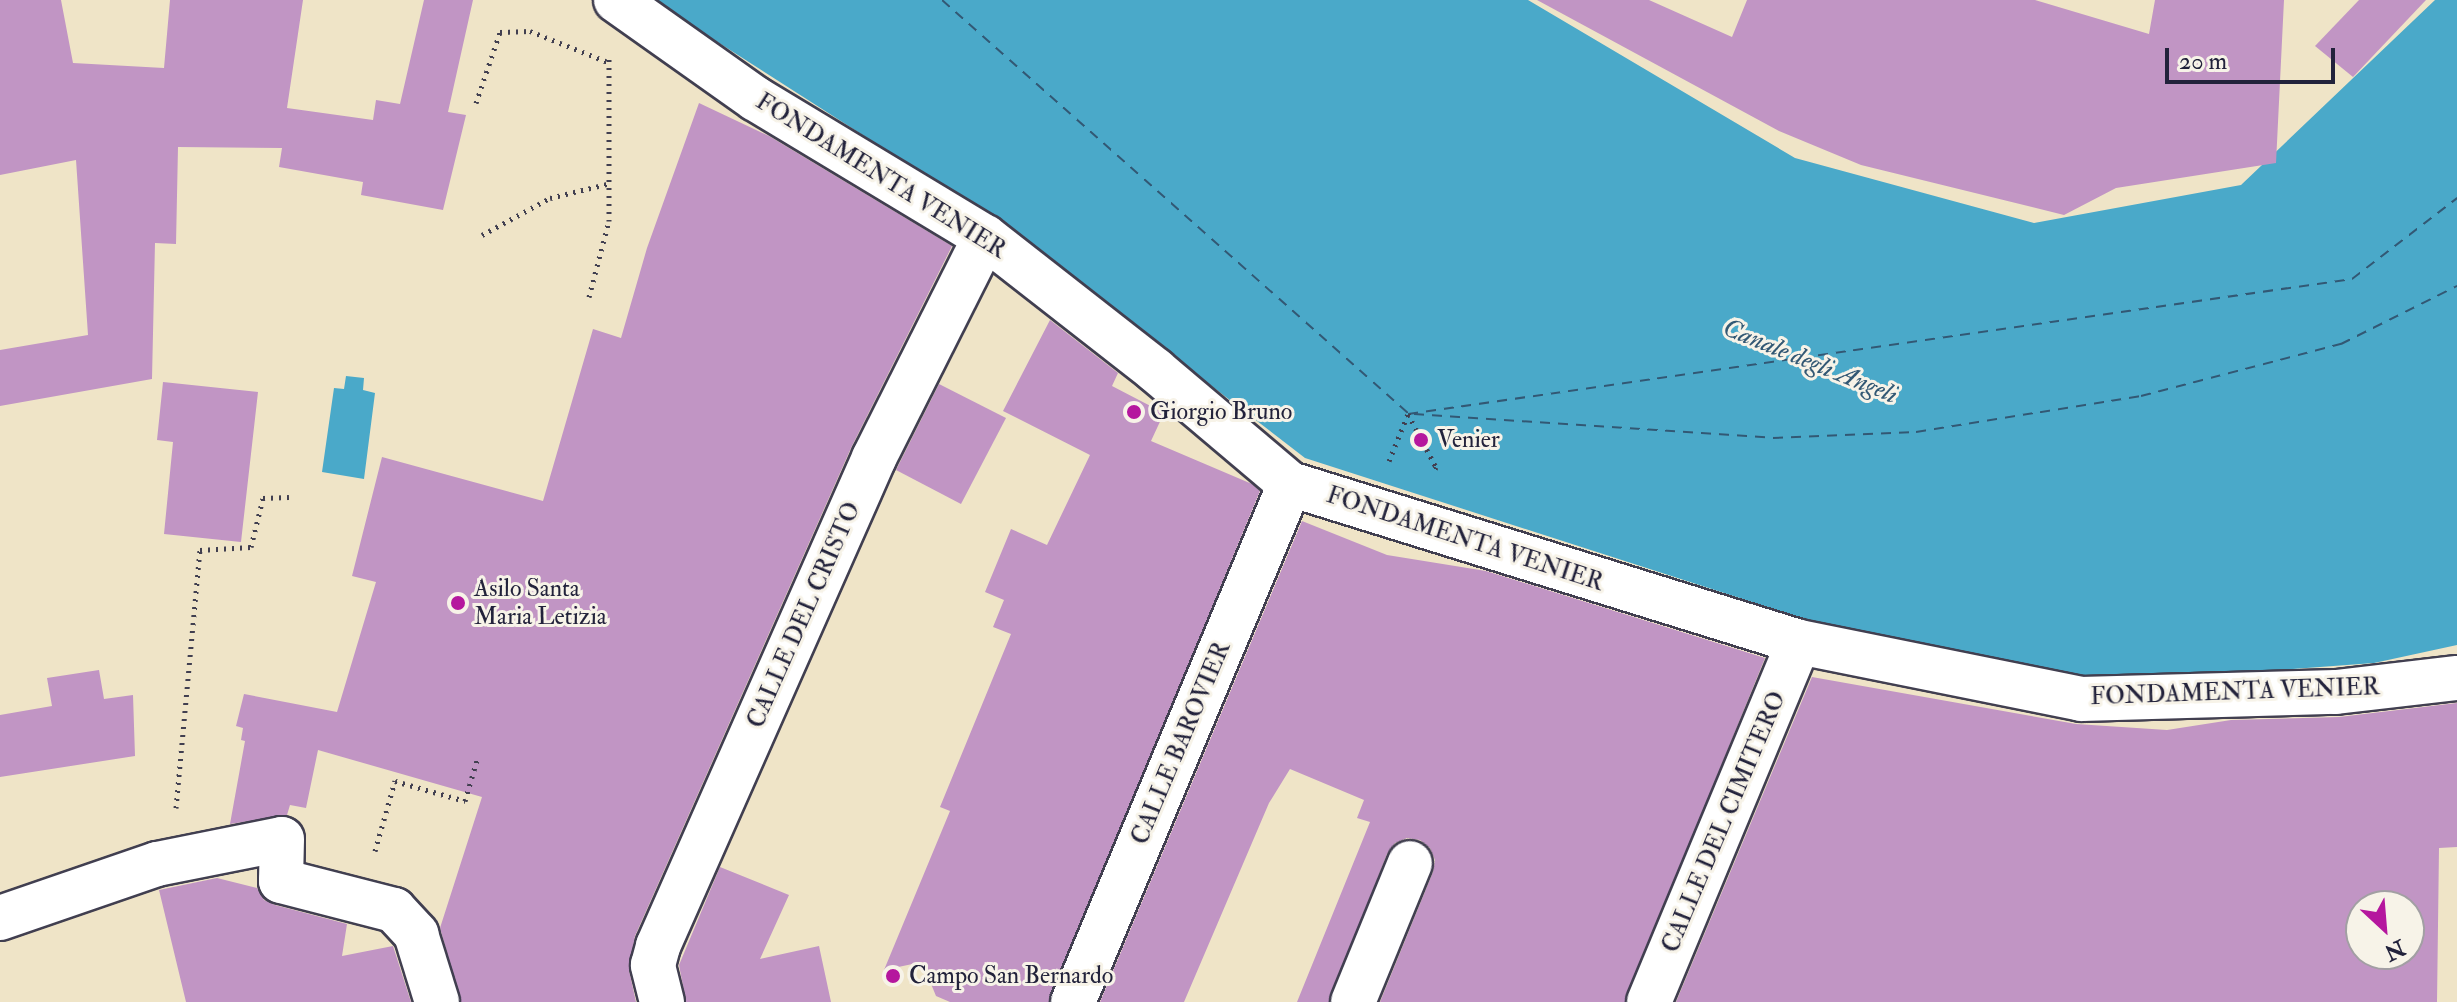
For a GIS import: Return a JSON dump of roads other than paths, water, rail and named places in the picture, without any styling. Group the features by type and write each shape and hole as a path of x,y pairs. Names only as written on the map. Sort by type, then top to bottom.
{"street":[{"name":"FONDAMENTA VENIER","path":"618,1 756,99 985,237 1155,370 1290,484 1799,642 2081,699 2336,692 2457,678"},
{"name":"CALLE DEL CRISTO","path":"662,1002 653,965 658,946 874,458 985,237"},
{"name":"CALLE BAROVIER","path":"1073,1002 1290,484"},
{"name":"CALLE DEL CIMITERO","path":"1649,1002 1799,642"},
{"path":"0,918 171,861 282,839 281,881 394,910 416,934 437,1002"},
{"path":"1353,1002 1410,863"}],"water":[{"name":"Canale degli Angeli","path":"652,0 1528,0 1795,158 2034,223 2241,185 2435,0 2457,0 2457,645 2374,663 2101,683 1861,637 1305,458 1000,223"},
{"path":"346,376 364,378 363,390 375,393 364,479 322,472 334,388 344,389"}],"place":[{"name":"Giorgio Bruno","path":"1134,412"},
{"name":"Venier","path":"1421,440"},
{"name":"Asilo Santa Maria Letizia","path":"458,603"},
{"name":"Campo San Bernardo","path":"893,976"}]}
